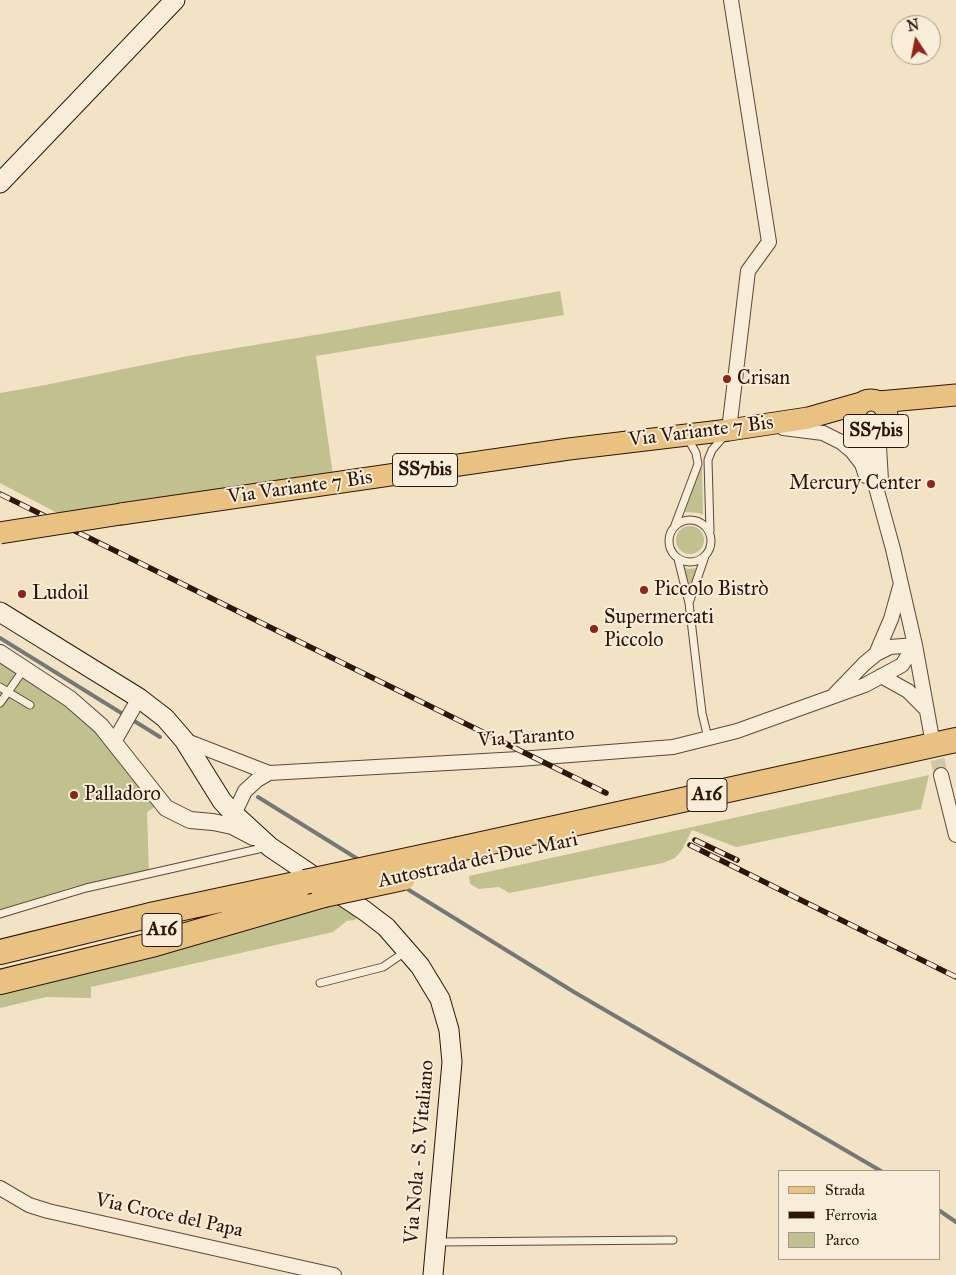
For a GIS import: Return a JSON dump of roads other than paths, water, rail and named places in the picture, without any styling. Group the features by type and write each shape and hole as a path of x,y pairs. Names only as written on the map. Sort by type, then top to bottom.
{"highway":[{"name":"Autostrada dei Due Mari","path":"0,969 157,931 315,889 956,740"},
{"name":"Autostrada dei Due Mari","path":"462,856 956,757"},
{"name":"Autostrada dei Due Mari","path":"0,952 155,914 315,889"},
{"path":"0,982 155,944 315,889"}],"main road":[{"path":"0,183 175,0"},
{"path":"0,165 34,149"},
{"name":"Via Variante 7 Bis","path":"0,533 569,449 729,430 808,418 870,402 950,396"},
{"name":"Via Variante 7 Bis","path":"884,425 950,396"},
{"name":"SS7bis","path":"870,402 883,405 887,414 884,425 879,430 870,432 860,428 854,417 855,412 870,402"},
{"name":"Via Variante 7 Bis","path":"808,418 860,428"},
{"name":"Via Nola - S. Vitaliano","path":"0,612 132,711 165,718 184,740 222,801 234,814 270,847 386,927 420,966 440,999 449,1030 452,1062 433,1275"}],"street":[{"path":"729,430 748,271 769,242 731,0"},
{"path":"884,425 880,447 885,518"},
{"path":"753,426 765,429 789,428 823,433 841,442 852,451 862,464 879,510 885,518"},
{"path":"860,428 901,584 915,645 931,733"},
{"name":"Via Taranto","path":"876,654 891,619 901,584"},
{"name":"Via Taranto","path":"833,697 876,654 890,647 915,645"},
{"name":"Via Taranto","path":"269,773 519,759 663,748 737,731 865,685 902,665 915,645"},
{"path":"0,653 70,699 101,726 166,808 190,820 232,826 270,847"},
{"path":"882,676 908,691 927,710"},
{"path":"114,742 132,711"},
{"path":"184,740 269,773"},
{"path":"213,822 234,814 246,791 257,780 269,773"},
{"path":"941,775 951,799 956,835"},
{"name":"Via Croce del Papa","path":"0,1188 29,1205 48,1211 126,1230 172,1238 334,1275"}],"lane":[{"path":"689,603 705,556 711,545 708,460 712,450 729,430"},
{"path":"685,435 696,453 698,464 670,532 670,547 673,554 685,562 692,562 705,556"},
{"path":"674,526 687,519 695,520 701,522 710,532"},
{"path":"678,558 689,603 702,713 708,738"},
{"path":"0,703 24,669"},
{"path":"0,687 30,705"},
{"path":"0,914 86,888 270,847"},
{"path":"320,982 383,967 408,950"},
{"path":"435,1242 673,1240"}],"waterway":[{"path":"0,638 160,737"},
{"path":"258,797 361,861"},
{"path":"404,887 574,992 879,1170"},
{"path":"941,1212 956,1222"}],"tunnel":[{"path":"933,739 941,775"}],"railway":[{"path":"0,494 606,793"},
{"path":"695,840 737,860"},
{"path":"690,845 956,977"}],"place":[{"name":"Crisan","path":"727,379"},
{"name":"Mercury Center","path":"931,484"},
{"name":"Piccolo Bistrò","path":"644,590"},
{"name":"Ludoil","path":"22,594"},
{"name":"Supermercati Piccolo","path":"594,629"},
{"name":"Palladoro","path":"74,795"}]}
